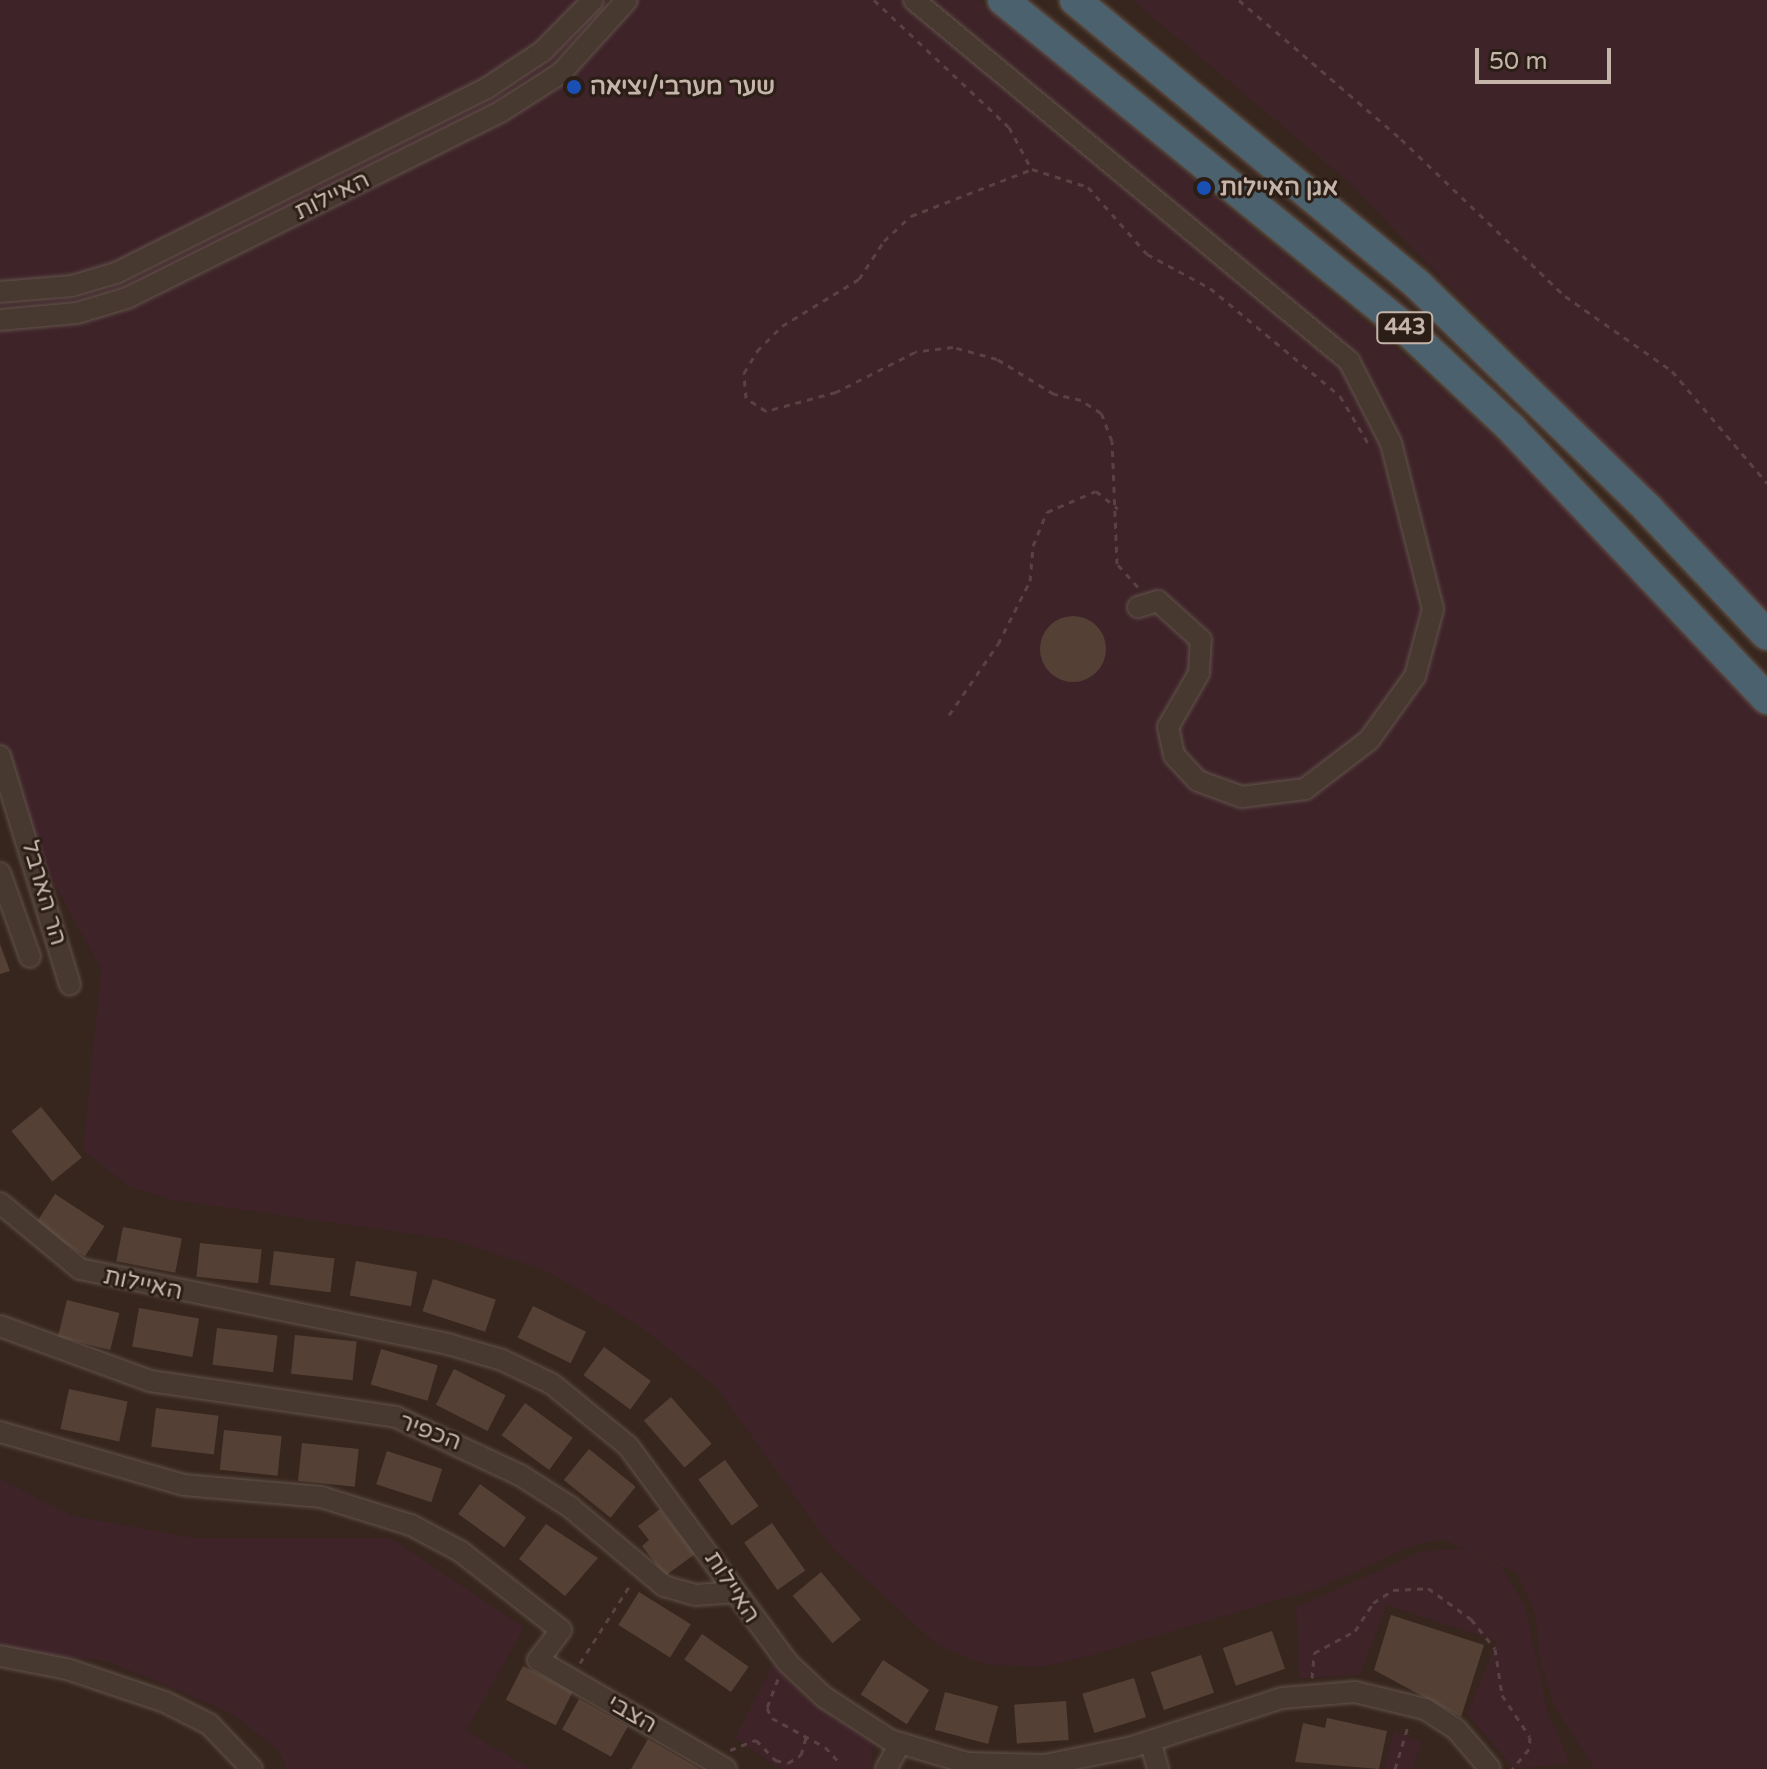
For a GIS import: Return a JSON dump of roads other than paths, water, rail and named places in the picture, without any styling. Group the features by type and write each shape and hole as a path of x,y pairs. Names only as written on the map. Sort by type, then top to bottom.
{"highway":[{"name":"443","path":"1003,0 1405,328 1511,428 1767,699"},
{"name":"443","path":"1075,0 1417,284 1648,509 1767,635"}],"street":[{"name":"האיילות","path":"0,292 72,286 116,273 487,88 543,51 593,0"},
{"name":"האיילות","path":"0,320 77,313 127,298 500,112 561,73 627,0"},
{"path":"914,0 1349,361 1396,464 1433,609 1415,676 1369,740 1305,789 1242,797 1198,781 1174,755 1168,727 1199,673 1201,640 1148,604"},
{"name":"הר הארבל","path":"0,756 7,802 70,985"},
{"path":"0,873 30,957"},
{"name":"האיילות","path":"0,1203 80,1269 448,1344 502,1360 552,1384 628,1446 787,1662 853,1718 900,1744 931,1756 1009,1768 1092,1758 1249,1707 1312,1694 1355,1692 1415,1705 1456,1729 1490,1769"},
{"name":"הכפיר","path":"0,1326 150,1381 396,1417 520,1475 570,1507 640,1569 679,1592 735,1592"},
{"name":"הצבי","path":"0,1432 184,1485 321,1497 399,1520 460,1551 561,1630 538,1660 723,1768"},
{"path":"0,1656 67,1669 165,1702 209,1724 252,1769"},
{"path":"1150,1741 1158,1769"},
{"path":"886,1769 900,1744"}],"place":[{"name":"שער מערבי/יציאה","path":"574,87"},
{"name":"אגן האיילות","path":"1204,188"}]}
